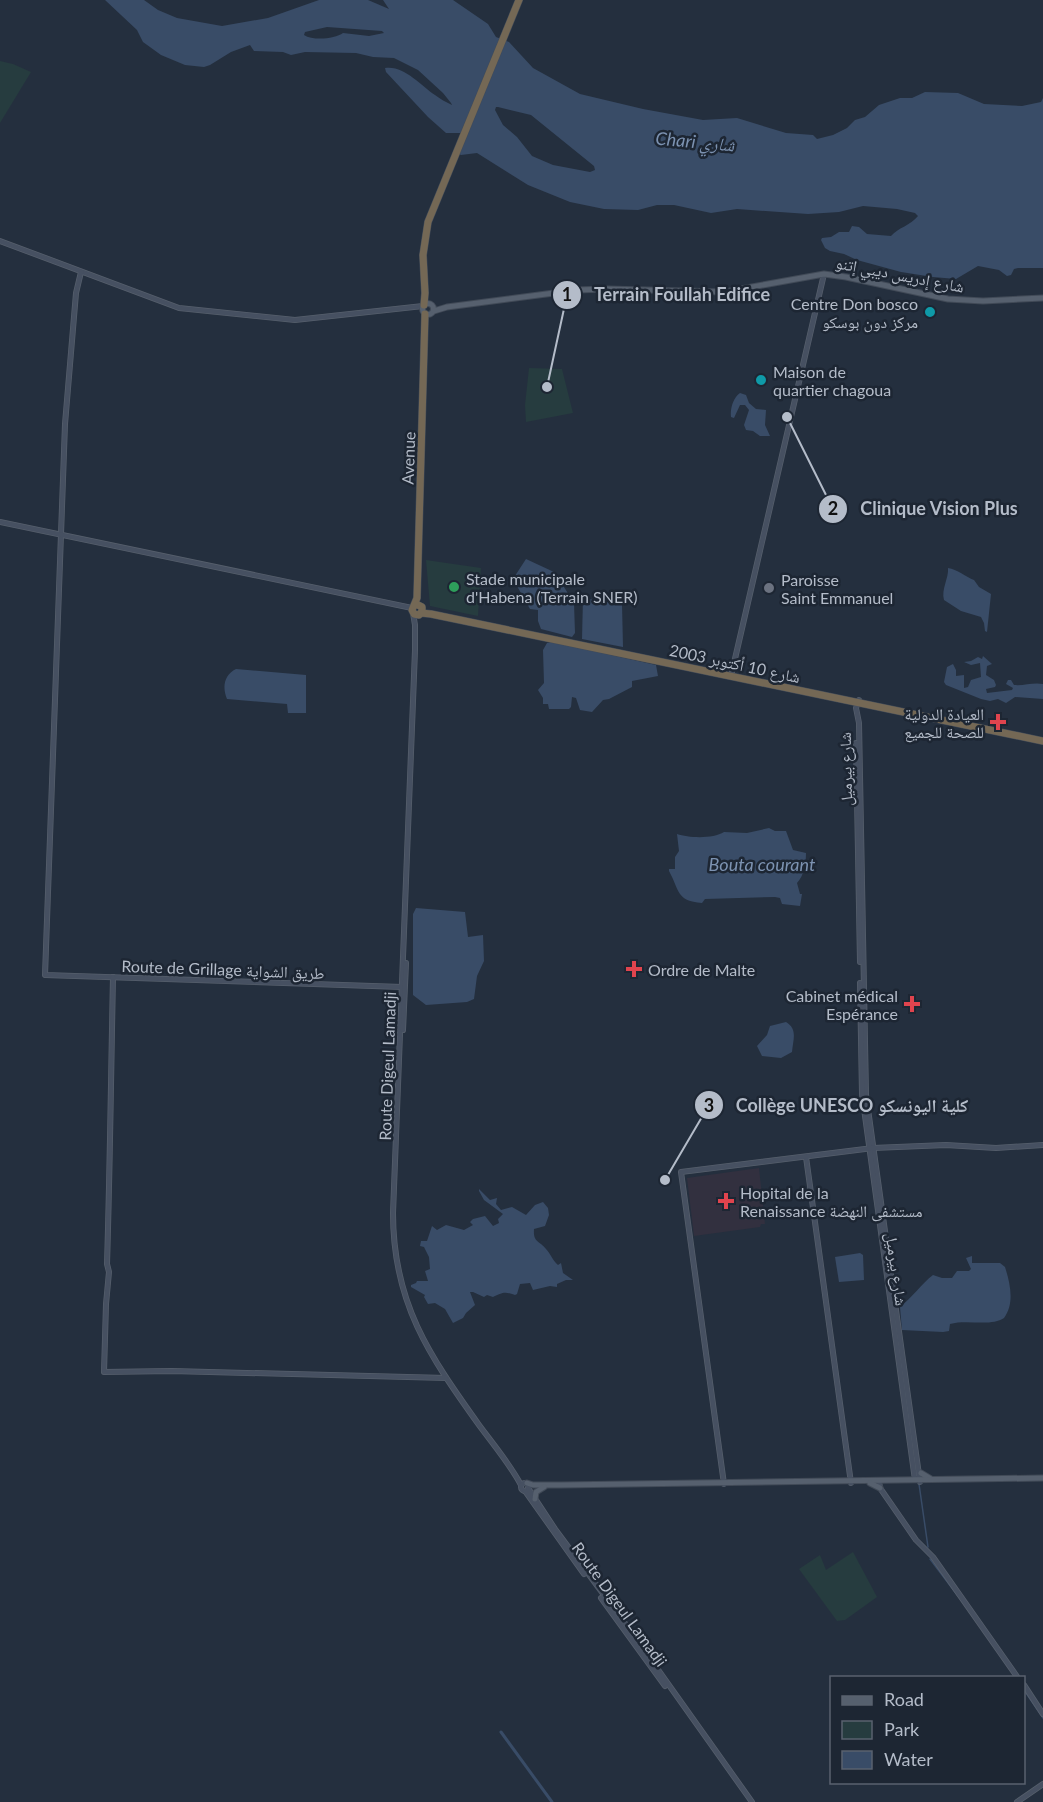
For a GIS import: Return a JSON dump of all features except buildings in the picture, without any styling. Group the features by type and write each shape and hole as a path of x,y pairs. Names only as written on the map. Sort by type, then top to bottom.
{"highway":[{"path":"418,609 428,309 423,267 425,240 428,222 440,189 519,0"},
{"name":"شارع 10 أكتوبر 2003","path":"418,609 431,614 732,675 847,701 859,707 869,705 1043,740"},
{"name":"شارع 10 أكتوبر 2003","path":"732,675 859,707 1043,740"}],"main road":[{"name":"شارع إدريس ديبي إتنو","path":"824,274 948,299 983,301 1043,298"},
{"path":"428,309 578,290 724,292 824,274"},
{"path":"526,1486 851,1482 881,1485 918,1477 1043,1479"},
{"path":"851,1482 881,1485 918,1477 1043,1479"},
{"path":"526,1486 724,1484"},
{"path":"535,1499 536,1492 544,1487"}],"street":[{"path":"0,243 176,308 307,320 428,309"},
{"path":"61,535 66,402 76,293 80,273"},
{"path":"732,675 824,274"},
{"path":"0,522 212,565 307,588 372,598 418,609 398,1136 396,1216 399,1255 411,1305 433,1354 526,1486"},
{"name":"Route de Grillage طريق الشواية","path":"61,535 45,975 402,987"},
{"name":"Route Digeul Lamadji","path":"418,609 415,633 393,1216 396,1252 403,1287 414,1321 430,1355 526,1486 748,1800"},
{"name":"شارع بيرميل","path":"859,707 865,1085 871,1149 918,1477"},
{"path":"113,977 107,1264 109,1272 104,1372 172,1371 446,1378"},
{"path":"724,1484 681,1172 871,1149 946,1145 996,1148 1043,1145"},
{"name":"شارع بيرميل","path":"871,1149 918,1477"},
{"path":"806,1157 851,1482"},
{"path":"881,1485 916,1540 933,1557 1017,1676"},
{"name":"Route Digeul Lamadji","path":"526,1486 654,1671 699,1729"},
{"path":"1025,1688 1043,1714"},
{"path":"1019,1802 1043,1785"}],"shaded area":[{"name":"Hopital de la Renaissance مستشفى النهضة","path":"759,1168 765,1224 761,1224 760,1227 694,1236 687,1178"}],"green space":[{"path":"0,61 31,72 0,123"},
{"path":"529,368 562,369 573,413 526,422 525,405"},
{"name":"Stade municipale d'Habena (Terrain SNER)","path":"426,560 481,568 478,616 430,606"},
{"path":"853,1552 877,1597 845,1620 837,1621 799,1569 820,1555 826,1570"}],"water":[{"name":"Chari شاري","path":"105,0 144,0 158,10 177,18 222,26 268,18 319,0 368,0 389,9 383,0 453,0 488,24 496,37 509,42 533,68 580,94 703,120 737,118 786,133 813,135 817,139 847,128 855,120 865,117 879,105 900,98 912,98 925,92 958,93 984,104 1022,106 1041,102 1043,98 1043,268 1018,268 1007,276 999,270 978,266 956,279 933,277 901,272 857,260 830,251 825,248 821,240 839,232 849,232 852,226 859,227 867,234 891,236 918,216 915,213 897,209 863,206 839,212 808,214 737,209 711,213 674,205 657,205 638,210 604,209 570,202 528,185 477,153 459,154 466,137 461,133 446,133 428,117 386,72 385,68 405,73 439,98 452,105 451,103 418,70 394,58 356,53 305,52 291,55 283,52 254,51 250,45 231,52 204,67 185,65 161,55 143,42 137,30","holes":["327,27 382,31 384,33 369,36 343,33 335,37 324,38 304,35 305,32","496,107 531,115 594,166 595,170 590,172 553,165 532,156 517,137 503,125 495,110"]},
{"path":"740,393 746,395 749,403 756,409 766,410 765,425 770,436 760,436 753,431 746,430 744,425 749,410 745,405 740,405 734,418 731,417 732,404"},
{"path":"526,559 554,572 574,603 575,633 572,637 541,629 538,610 530,609 513,579"},
{"path":"948,568 974,580 979,587 991,594 987,632 981,617 961,611 944,600"},
{"path":"583,598 622,604 623,647 582,639"},
{"path":"553,642 656,665 658,676 632,681 632,687 603,700 592,712 580,710 576,698 572,697 569,709 549,709 548,704 543,704 543,698 538,690 544,683 543,650 547,643"},
{"path":"983,656 992,664 987,666 986,675 994,680 996,685 986,689 987,693 1012,690 1013,688 1006,684 1008,680 1011,680 1014,685 1043,684 1043,699 1015,697 1006,703 998,699 990,701 946,685 944,682 947,667 953,664 956,676 964,675 964,688 968,687 971,680 981,677 980,663 971,665 964,662 978,657 982,659"},
{"path":"236,669 306,675 306,713 288,713 287,704 227,699 225,682"},
{"name":"Bouta courant","path":"769,828 775,831 786,831 793,850 806,853 804,869 797,883 800,894 802,894 800,906 782,904 780,898 775,897 705,899 702,903 687,900 680,894 669,871 669,869 675,869 675,857 679,851 677,834 707,837 724,832 747,833"},
{"path":"416,908 465,912 468,937 483,935 484,961 477,976 474,999 467,1002 426,1005 413,995 413,914"},
{"path":"786,1022 793,1031 792,1052 781,1058 762,1056 757,1046 767,1035 770,1026"},
{"path":"479,1189 490,1200 497,1198 496,1204 501,1210 512,1207 526,1215 535,1205 543,1202 548,1208 549,1215 545,1226 534,1229 534,1237 558,1265 561,1263 563,1273 573,1280 566,1280 557,1284 557,1287 550,1286 533,1290 530,1283 520,1284 515,1295 506,1293 484,1297 470,1292 475,1305 463,1318 453,1323 445,1309 435,1303 428,1304 425,1295 411,1285 417,1281 428,1281 425,1271 430,1269 429,1257 424,1247 420,1246 421,1241 427,1241 432,1226 437,1230 446,1225 464,1230 473,1225 470,1222 473,1219 485,1216 493,1226 499,1223 498,1219 503,1214 484,1200"},
{"path":"860,1253 863,1255 864,1280 839,1282 835,1257"},
{"path":"972,1256 972,1263 1000,1263 1005,1267 1010,1286 1010,1306 1004,1318 986,1323 950,1324 949,1331 943,1332 902,1330 900,1307 933,1275 952,1278 957,1271 969,1271 971,1269 966,1258"}],"waterway":[{"path":"919,1484 928,1547"},
{"path":"930,1559 958,1596"},
{"path":"1025,1691 1043,1718"},
{"path":"501,1732 552,1802"}],"place":[{"name":"Centre Don bosco مركز دون بوسكو","path":"930,312"},
{"name":"Maison de quartier chagoua","path":"761,380"},
{"name":"Terrain Foullah Edifice","path":"547,387"},
{"name":"Clinique Vision Plus","path":"787,417"},
{"name":"Stade municipale d'Habena (Terrain SNER)","path":"454,587"},
{"name":"Paroisse Saint Emmanuel","path":"769,588"},
{"name":"العيادة الدولية للصحة للجميع","path":"998,722"},
{"name":"Ordre de Malte","path":"634,969"},
{"name":"Cabinet médical Espérance","path":"912,1004"},
{"name":"Collège UNESCO كلية اليونسكو","path":"665,1180"},
{"name":"Hopital de la Renaissance مستشفى النهضة","path":"726,1201"}]}
